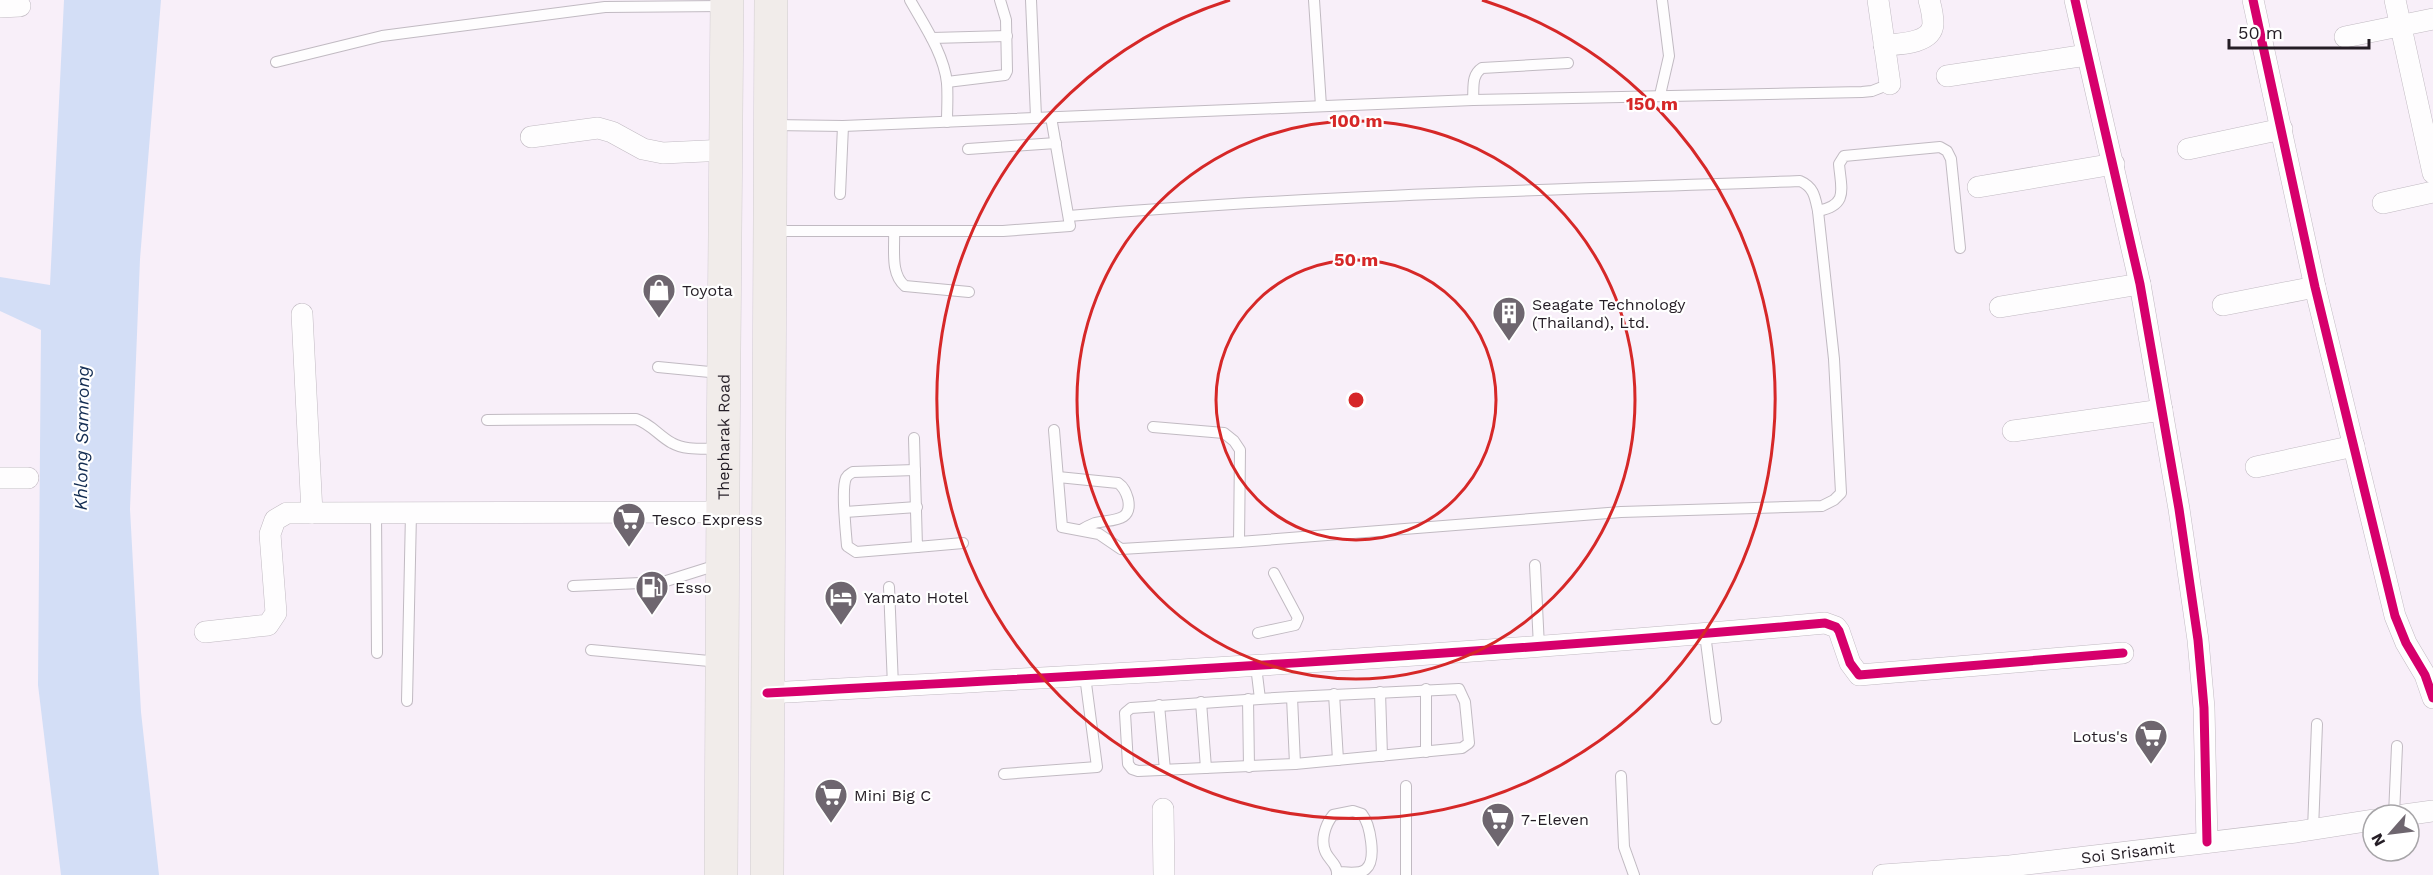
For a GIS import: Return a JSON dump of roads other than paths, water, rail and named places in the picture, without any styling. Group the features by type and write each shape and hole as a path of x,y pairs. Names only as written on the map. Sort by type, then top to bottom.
{"main road":[{"path":"767,875 767,443 771,0"},
{"name":"Thepharak Road","path":"721,875 727,3"},
{"path":"725,449 767,443"}],"street":[{"path":"1878,0 1890,84"},
{"path":"1884,45 1922,39 1931,31 1933,24 1929,0"},
{"path":"2075,0 2140,284 2162,410 2198,640 2204,708 2207,842"},
{"path":"2253,0 2315,287 2395,616 2428,682 2433,698"},
{"path":"2395,0 2433,172"},
{"path":"2345,37 2433,19"},
{"path":"1947,76 2086,55"},
{"path":"531,137 598,128 612,132 643,149 663,153 726,150"},
{"path":"2188,149 2282,129"},
{"path":"1978,187 2114,164"},
{"path":"2383,203 2433,192"},
{"path":"2000,307 2140,284"},
{"path":"2223,305 2315,287"},
{"path":"302,314 312,513"},
{"path":"2013,431 2162,410"},
{"path":"2256,467 2354,446"},
{"path":"0,478 28,478"},
{"path":"205,632 268,625 276,614 270,534 275,520 287,513 724,512"},
{"path":"768,693 1256,666 1539,647 1825,623 1836,627 1839,631 1850,663 1859,675 2123,653"},
{"path":"1163,809 1164,875"},
{"name":"Soi Srisamit","path":"1883,875 1983,871 2361,822"}],"lane":[{"path":"910,0 932,38 947,82 947,122"},
{"path":"947,82 1005,75 1008,71 1006,20 1000,0"},
{"path":"1031,0 1036,117"},
{"path":"1314,0 1321,106"},
{"path":"1660,95 1669,56 1662,0"},
{"path":"276,62 382,36 605,7 727,3"},
{"path":"932,38 1007,36"},
{"path":"1473,99 1474,77 1476,72 1482,68 1568,63"},
{"path":"770,124 843,126 1473,99 1862,92 1890,84"},
{"path":"769,231 1004,231 1070,226 1051,117"},
{"path":"840,194 843,126"},
{"path":"968,149 1056,143"},
{"path":"1818,211 1832,208 1839,203 1841,195 1839,164 1844,156 1940,147 1947,151 1951,159 1960,249"},
{"path":"1054,430 1062,527 1099,534 1121,549 1621,512 1822,506 1834,500 1841,493 1835,370 1818,211 1814,192 1809,185 1800,181 1419,195 1069,216"},
{"path":"894,231 895,270 900,282 905,286 969,292"},
{"path":"658,367 723,374"},
{"path":"486,420 636,419 653,427 673,444 688,448 725,449"},
{"path":"1153,427 1224,433 1234,441 1239,450 1239,542"},
{"path":"914,438 917,547"},
{"path":"915,470 854,472 849,475 845,483 847,546 856,552 963,543"},
{"path":"1058,477 1118,483 1126,492 1129,506 1122,520 1092,524 1082,530"},
{"path":"845,512 917,507"},
{"path":"376,512 377,652"},
{"path":"407,701 411,513"},
{"path":"573,586 663,582 723,563"},
{"path":"1535,565 1539,647"},
{"path":"1258,633 1295,625 1298,622 1274,573"},
{"path":"889,587 893,686"},
{"path":"1705,634 1716,719"},
{"path":"591,650 723,663"},
{"path":"1256,666 1260,699"},
{"path":"1004,774 1096,767 1085,676"},
{"path":"1426,689 1426,752"},
{"path":"1459,689 1465,702 1468,743 1462,748 1426,752 1249,767 1137,771 1132,770 1128,764 1125,713 1131,708 1260,699 1459,689"},
{"path":"1380,692 1382,756"},
{"path":"1334,694 1338,760"},
{"path":"1292,698 1294,764"},
{"path":"1248,699 1249,767"},
{"path":"1202,702 1206,768"},
{"path":"1159,705 1165,770"},
{"path":"2313,830 2316,724"},
{"path":"2395,803 2397,746"},
{"path":"1621,776 1624,847 1634,875"},
{"path":"1406,786 1406,875"},
{"path":"1353,811 1362,814 1371,834 1370,863 1368,869 1362,872 1337,874 1336,867 1326,852 1324,832 1333,815 1353,811"}],"water":[{"name":"Khlong Samrong","path":"64,0 161,0 140,259 130,509 141,712 159,875 61,875 38,685 41,330 0,311 0,277 50,285"}],"place":[{"name":"Toyota","path":"659,319"},
{"name":"Seagate Technology (Thailand), Ltd.","path":"1509,342"},
{"name":"Tesco Express","path":"629,548"},
{"name":"Esso","path":"652,616"},
{"name":"Yamato Hotel","path":"841,626"},
{"name":"Lotus's","path":"2151,765"},
{"name":"Mini Big C","path":"831,824"},
{"name":"7-Eleven","path":"1498,848"}]}
